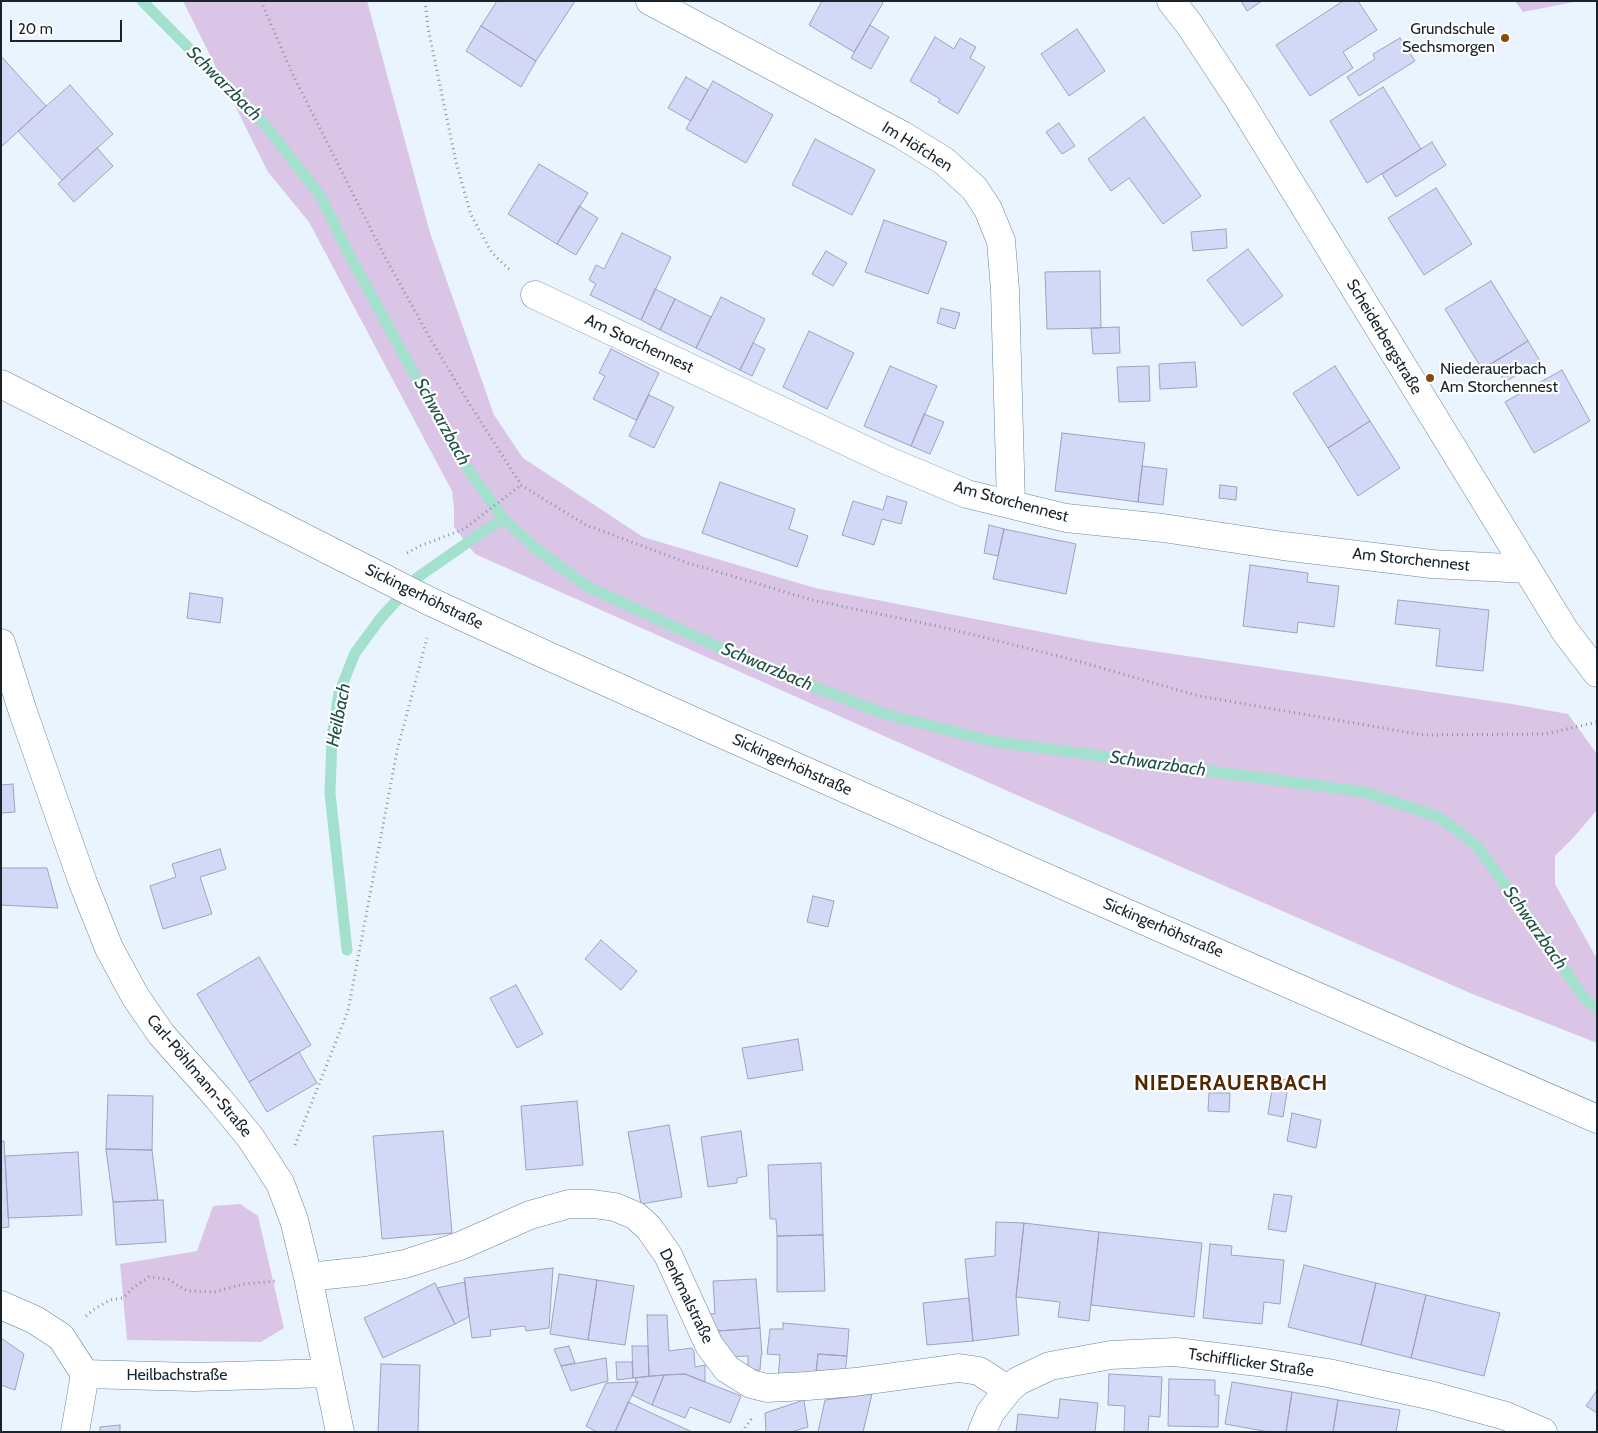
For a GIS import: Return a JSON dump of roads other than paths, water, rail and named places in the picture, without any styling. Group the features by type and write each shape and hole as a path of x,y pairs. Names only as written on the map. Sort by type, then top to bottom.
{"street":[{"name":"Im Höfchen","path":"650,1 902,135 944,161 974,188 988,209 1001,241 1005,290 1011,504"},
{"name":"Scheiderbergstraße","path":"1171,1 1189,24 1238,98 1526,569 1565,631 1597,673"},
{"name":"Am Storchennest","path":"535,294 886,460 968,494 1066,518 1163,528 1293,548 1432,564 1526,569"},
{"name":"Sickingerhöhstraße","path":"1,384 433,602 749,746 1597,1119"},
{"name":"Carl-Pöhlmann-Straße","path":"2,644 30,730 109,948 135,996 161,1034 250,1137 280,1183 294,1220 308,1277 340,1432"},
{"name":"Denkmalstraße","path":"308,1277 365,1271 405,1264 460,1246 530,1215 569,1204 593,1204 615,1207 636,1216 649,1228 668,1255 709,1345 727,1368 751,1384 767,1388 855,1382 959,1368 979,1371 1008,1390"},
{"path":"1,1305 35,1320 61,1337 84,1374 76,1432"},
{"name":"Tschifflicker Straße","path":"982,1432 990,1413 1008,1390 1018,1381 1050,1366 1111,1355 1175,1352 1328,1373 1433,1396 1506,1416 1543,1432"},
{"name":"Heilbachstraße","path":"84,1374 194,1377 328,1373"}],"waterway":[{"name":"Schwarzbach","path":"142,1 266,126 320,195 351,258 460,458 503,518 535,548 588,587 759,666 885,714 990,741 1364,792 1439,817 1477,846 1585,999 1597,1008"},
{"name":"Heilbach","path":"347,950 330,793 332,737 339,693 355,653 380,619 418,577 503,518"}],"place":[{"name":"Grundschule Sechsmorgen","path":"1505,38"},
{"name":"Niederauerbach Am Storchennest","path":"1430,378"}],"district":[{"name":"NIEDERAUERBACH","path":"1231,1084"}]}
